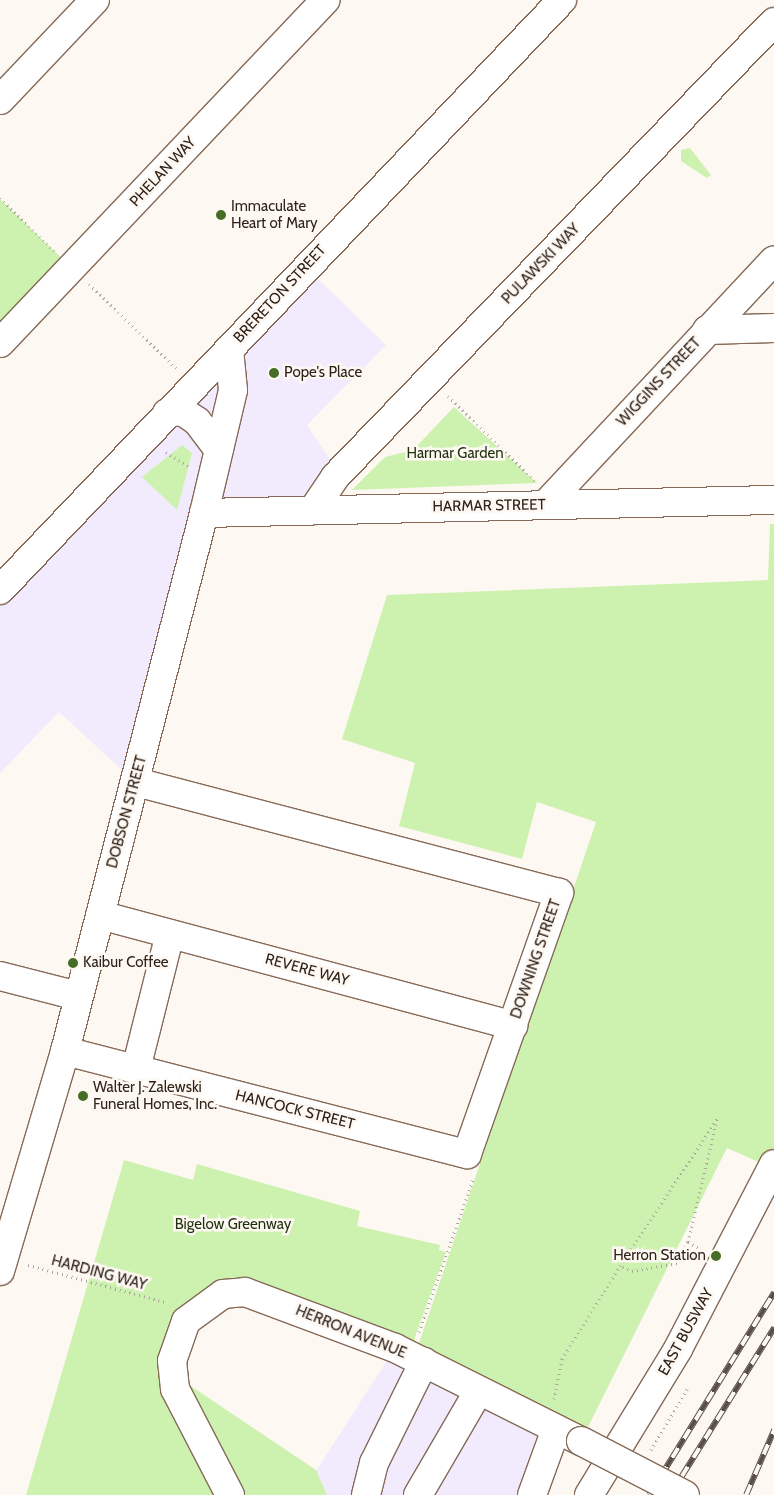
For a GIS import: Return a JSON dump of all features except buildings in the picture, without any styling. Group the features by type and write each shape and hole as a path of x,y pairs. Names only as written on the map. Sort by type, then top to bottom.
{"street":[{"path":"0,100 95,0"},
{"name":"PHELAN WAY","path":"0,343 326,0"},
{"name":"BRERETON STREET","path":"0,590 562,0"},
{"name":"PULAWSKI WAY","path":"313,510 335,477 774,22"},
{"name":"WIGGINS STREET","path":"540,493 708,330 774,260"},
{"path":"708,330 774,328"},
{"name":"DOBSON STREET","path":"0,1271 65,1051 204,513 234,390 228,349"},
{"path":"167,413 182,411 198,421 219,450"},
{"name":"HARMAR STREET","path":"204,513 313,510 540,493 774,500"},
{"name":"DOWNING STREET","path":"135,782 559,893 467,1154"},
{"name":"REVERE WAY","path":"100,915 513,1026"},
{"path":"136,1069 170,934"},
{"path":"0,976 78,996"},
{"name":"HANCOCK STREET","path":"65,1051 467,1154"},
{"name":"EAST BUSWAY","path":"589,1495 678,1349 774,1164"},
{"name":"HERRON AVENUE","path":"230,1495 175,1389 172,1361 176,1339 203,1305 224,1294 245,1292 424,1362 479,1390 555,1415 581,1441 685,1495"},
{"path":"366,1495 374,1464 424,1362"},
{"path":"418,1495 479,1390"},
{"path":"532,1495 555,1415"}],"path":[{"path":"0,198 61,257"},
{"path":"86,282 195,385"},
{"path":"446,394 540,493"},
{"path":"165,452 182,467"},
{"path":"555,1415 562,1359 620,1266 717,1119 688,1242 677,1263 634,1271 620,1266"},
{"path":"411,1331 418,1335 478,1166 467,1154"},
{"path":"688,1242 699,1248"},
{"name":"HARDING WAY","path":"27,1265 165,1302"},
{"path":"638,1471 690,1386"}],"shaded area":[{"path":"305,266 386,345 307,425 339,473 313,510 204,513 135,782 59,712 0,773 0,590"},
{"path":"395,1348 556,1429 532,1495 327,1495 316,1471"}],"green space":[{"path":"690,148 711,175 707,178 681,161 681,150"},
{"path":"0,199 72,268 0,343"},
{"name":"Harmar Garden","path":"454,407 537,483 352,490 385,457 413,450"},
{"path":"182,445 192,453 177,510 142,477"},
{"name":"Bigelow Greenway","path":"770,524 774,524 774,1164 772,1168 727,1148 581,1441 270,1301 203,1305 173,1374 316,1470 327,1495 26,1495 124,1160 193,1180 197,1164 360,1211 357,1226 440,1245 439,1250 446,1252 415,1337 415,1355 596,822 537,802 522,859 399,826 415,763 342,739 387,595 768,580"}],"railway":[{"path":"649,1495 774,1293"},
{"path":"670,1495 774,1328"},
{"path":"746,1495 774,1430"}],"place":[{"name":"Immaculate Heart of Mary","path":"221,215"},
{"name":"Pope's Place","path":"274,373"},
{"name":"Kaibur Coffee","path":"73,963"},
{"name":"Walter J. Zalewski Funeral Homes, Inc.","path":"83,1096"},
{"name":"Herron Station","path":"716,1256"}]}
